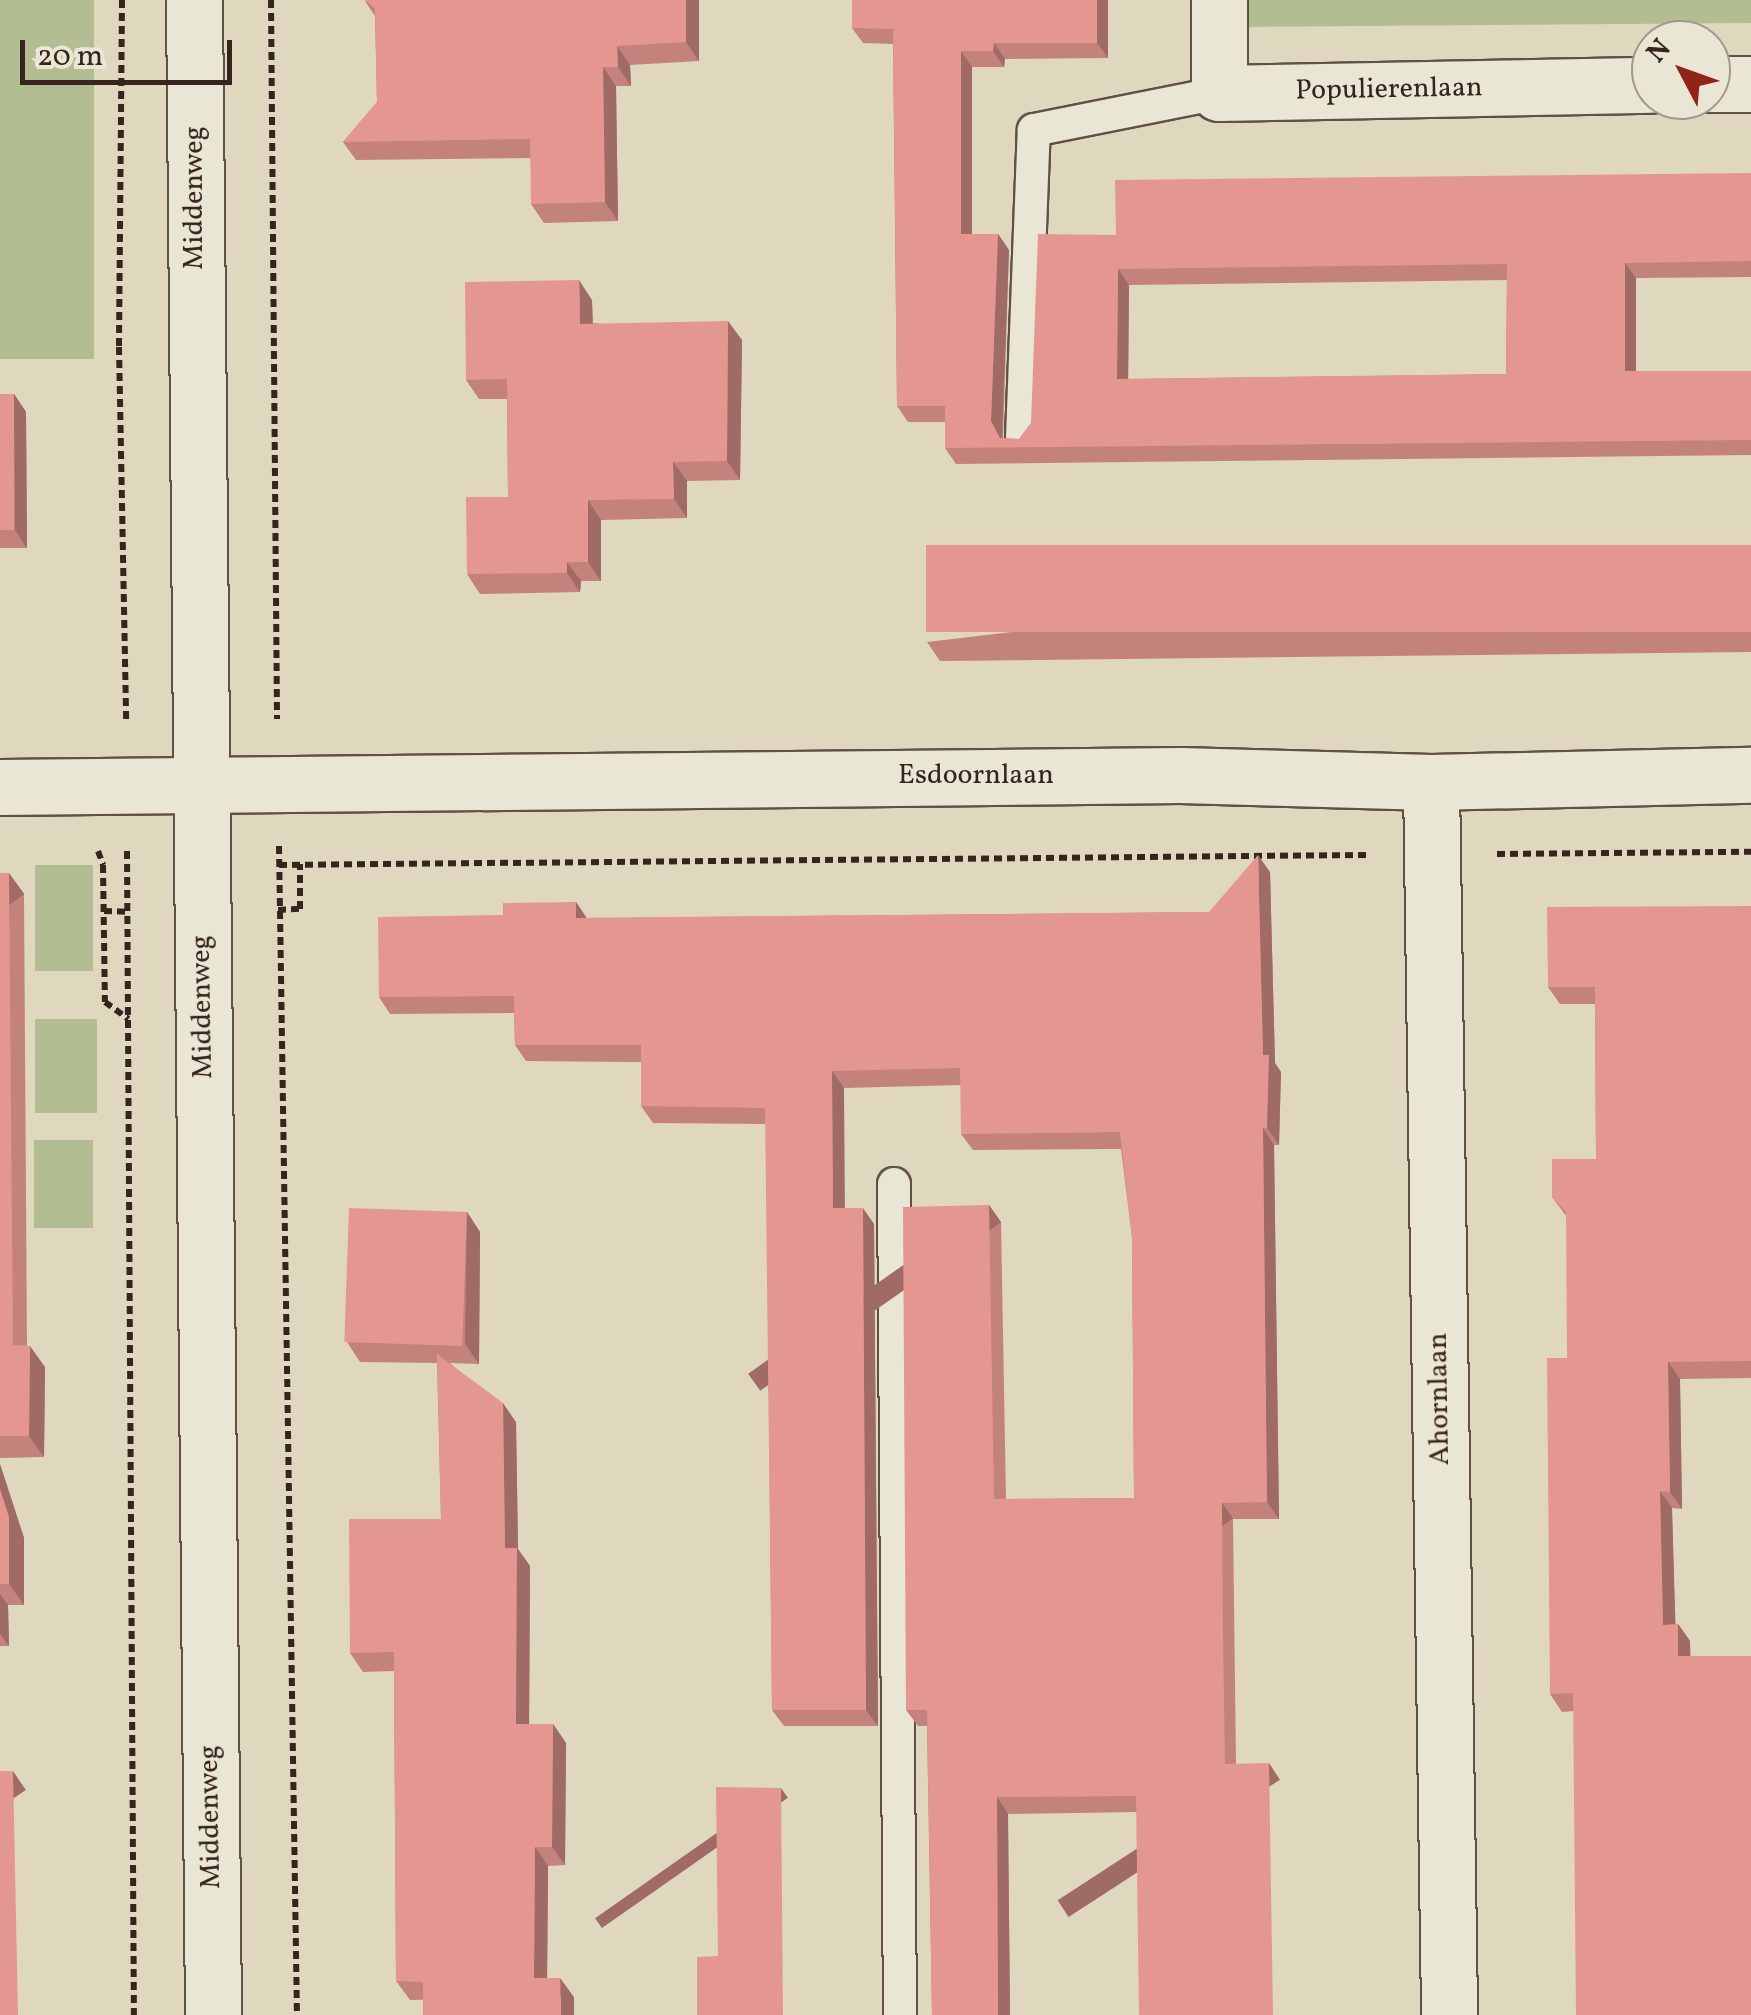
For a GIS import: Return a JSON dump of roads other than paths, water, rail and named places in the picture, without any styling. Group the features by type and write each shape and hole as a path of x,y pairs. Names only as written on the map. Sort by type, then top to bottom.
{"street":[{"name":"Middenweg","path":"194,0 213,2015"},
{"path":"1218,0 1219,93"},
{"name":"Populierenlaan","path":"1219,93 1631,86"},
{"name":"Esdoornlaan","path":"0,786 1140,776 1431,782 1751,775"},
{"name":"Ahornlaan","path":"1431,782 1449,2015"}],"lane":[{"path":"1022,436 1034,130 1219,93"},
{"path":"894,1184 900,2015"}]}
